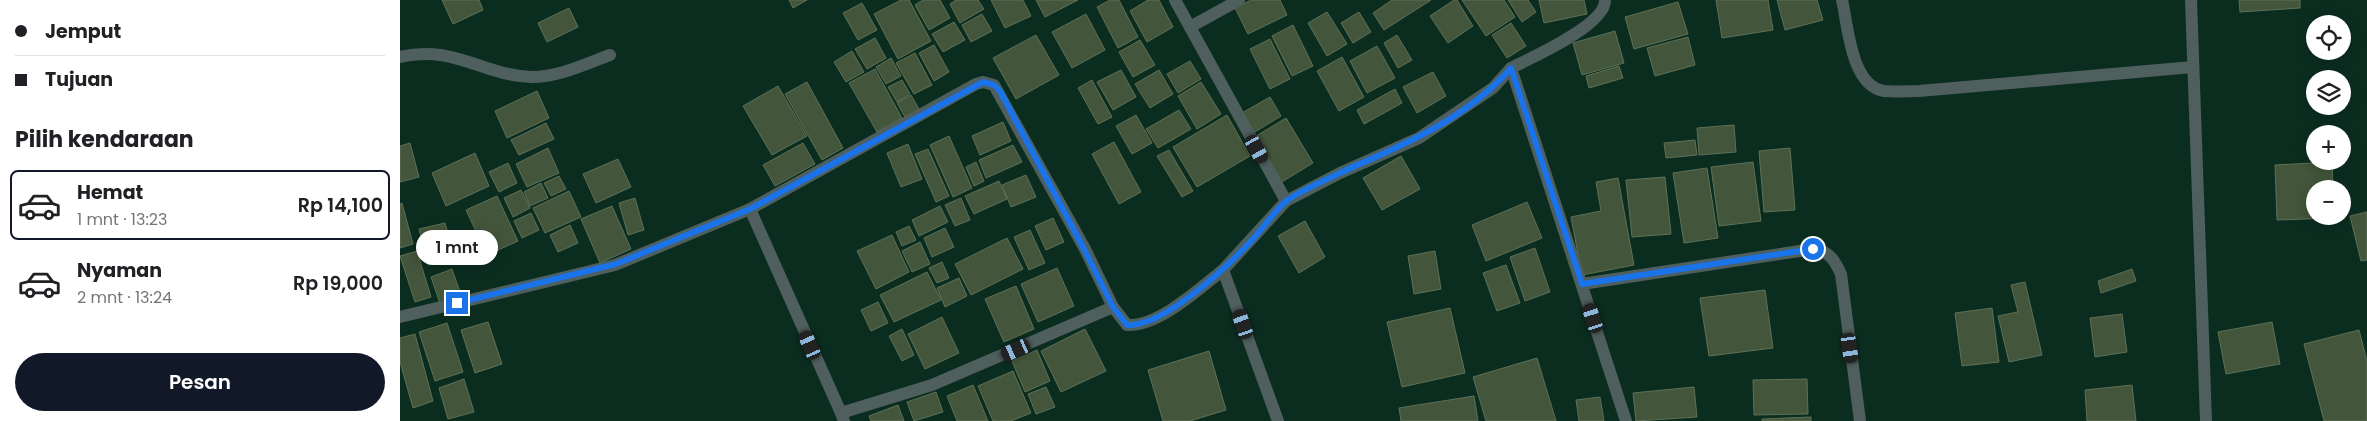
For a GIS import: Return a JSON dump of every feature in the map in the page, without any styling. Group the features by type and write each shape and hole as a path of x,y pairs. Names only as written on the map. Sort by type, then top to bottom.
{"street":[{"path":"1175,0 1286,201"},
{"path":"1190,27 1239,0"},
{"path":"400,317 616,264 750,209 976,84 988,82 1000,91 1113,307 1127,325 1137,326 1177,305 1223,270 1286,201 1340,173 1419,138 1493,88 1511,68 1575,34 1596,17 1605,5 1605,0"},
{"path":"1842,0 1856,64 1863,78 1872,86 1883,90 1919,91 2193,67"},
{"path":"2191,0 2206,421"},
{"path":"400,57 421,52 443,55 511,74 532,77 557,74 610,55"},
{"path":"1511,68 1626,421"},
{"path":"750,209 842,417 932,385 1113,307"},
{"path":"1582,284 1813,249 1825,251 1834,259 1840,274 1860,421"},
{"path":"1223,270 1278,421"}],"building":[{"path":"442,0 479,0 483,10 453,24"},
{"path":"789,0 807,0 793,8"},
{"path":"901,0 909,0 931,41 898,59 874,14"},
{"path":"923,0 940,0 950,18 929,30 915,5"},
{"path":"956,0 978,0 984,9 960,23 950,4"},
{"path":"991,0 1023,0 1031,16 1005,28"},
{"path":"1036,0 1078,0 1045,17"},
{"path":"1110,0 1119,0 1138,37 1118,48 1097,7"},
{"path":"1148,0 1159,0 1173,27 1147,42 1130,11"},
{"path":"1251,0 1280,0 1287,15 1248,34 1235,8"},
{"path":"1392,0 1431,0 1384,30 1373,13"},
{"path":"1454,0 1457,0 1473,26 1448,43 1430,16"},
{"path":"1462,0 1504,0 1515,17 1486,36"},
{"path":"1508,0 1528,0 1536,12 1522,22"},
{"path":"1539,0 1584,0 1587,14 1544,23"},
{"path":"1716,0 1768,0 1773,30 1722,38"},
{"path":"1777,0 1817,0 1823,20 1785,30"},
{"path":"2239,0 2300,0 2300,8 2240,12"},
{"path":"1678,2 1688,34 1634,49 1625,17"},
{"path":"862,3 877,30 858,40 843,13"},
{"path":"569,8 578,27 547,42 538,23"},
{"path":"1327,12 1347,44 1327,56 1308,23"},
{"path":"1359,12 1371,32 1353,43 1341,23"},
{"path":"982,14 992,31 971,42 962,25"},
{"path":"1086,14 1105,50 1072,68 1052,32"},
{"path":"954,22 965,40 943,52 932,34"},
{"path":"1511,23 1526,46 1507,58 1492,35"},
{"path":"1293,25 1313,66 1292,76 1272,36"},
{"path":"1615,31 1624,63 1582,75 1573,43"},
{"path":"1036,35 1059,75 1016,99 993,58"},
{"path":"1397,35 1412,60 1398,68 1384,43"},
{"path":"1688,37 1695,65 1655,76 1647,48"},
{"path":"875,38 886,58 867,69 855,49"},
{"path":"1270,39 1290,79 1270,89 1250,49"},
{"path":"1140,40 1155,65 1133,77 1119,52"},
{"path":"934,45 949,72 934,81 919,53"},
{"path":"1377,46 1395,78 1367,93 1350,61"},
{"path":"852,51 864,72 846,82 834,62"},
{"path":"915,53 932,85 914,94 896,63"},
{"path":"1342,57 1364,97 1339,111 1317,71"},
{"path":"891,58 901,76 886,84 876,67"},
{"path":"1190,61 1201,79 1178,93 1167,74"},
{"path":"1619,66 1623,78 1589,88 1586,76"},
{"path":"875,69 902,118 877,132 849,83"},
{"path":"1121,70 1136,97 1113,110 1097,82"},
{"path":"1159,70 1173,94 1150,108 1135,84"},
{"path":"1433,72 1446,96 1417,113 1403,87"},
{"path":"902,80 910,94 897,102 888,87"},
{"path":"1092,80 1112,117 1098,124 1078,88"},
{"path":"807,82 843,148 822,160 785,94"},
{"path":"1201,82 1221,114 1197,129 1178,96"},
{"path":"778,86 807,136 772,155 743,106"},
{"path":"1395,89 1402,103 1364,124 1357,110"},
{"path":"537,91 549,118 507,138 495,111"},
{"path":"911,95 919,109 905,117 897,103"},
{"path":"1270,97 1281,116 1253,133 1242,113"},
{"path":"1179,110 1191,129 1158,148 1146,129"},
{"path":"1136,115 1152,143 1132,154 1116,126"},
{"path":"1227,115 1250,156 1197,187 1173,147"},
{"path":"1286,118 1313,163 1280,183 1253,138"},
{"path":"1003,122 1011,141 980,155 972,136"},
{"path":"546,123 554,139 519,155 511,140"},
{"path":"1734,125 1736,152 1699,155 1697,128"},
{"path":"949,136 972,188 953,197 930,145"},
{"path":"1695,140 1697,155 1666,158 1664,143"},
{"path":"1114,142 1141,192 1119,204 1092,154"},
{"path":"410,143 419,177 400,182 400,146"},
{"path":"803,143 815,164 775,186 763,165"},
{"path":"908,144 922,179 901,187 887,153"},
{"path":"1013,145 1022,162 986,178 979,160"},
{"path":"548,148 559,173 527,187 516,164"},
{"path":"1790,148 1795,210 1764,212 1759,151"},
{"path":"928,149 949,196 936,202 915,154"},
{"path":"1169,150 1193,191 1182,197 1157,156"},
{"path":"475,153 489,186 446,206 432,173"},
{"path":"1401,156 1420,189 1382,210 1363,178"},
{"path":"618,159 631,187 596,203 583,174"},
{"path":"976,162 984,181 974,186 966,167"},
{"path":"1753,162 1761,221 1719,226 1711,167"},
{"path":"508,163 517,183 499,192 489,172"},
{"path":"2306,163 2306,170 2332,170 2333,180 2306,180 2306,219 2277,220 2275,165"},
{"path":"1707,168 1718,238 1684,243 1673,173"},
{"path":"1026,175 1036,197 1011,207 1002,185"},
{"path":"559,176 566,189 551,196 544,183"},
{"path":"1665,177 1671,234 1632,237 1626,180"},
{"path":"1618,178 1634,265 1582,275 1571,217 1601,211 1596,182"},
{"path":"999,181 1007,199 974,214 965,196"},
{"path":"541,183 548,198 530,206 524,192"},
{"path":"521,190 530,208 513,217 504,198"},
{"path":"569,191 581,217 545,233 533,208"},
{"path":"497,196 518,241 487,255 466,210"},
{"path":"635,198 644,230 628,235 619,203"},
{"path":"961,198 970,220 955,226 945,205"},
{"path":"1527,202 1542,238 1486,261 1472,225"},
{"path":"402,203 413,244 400,248 400,204"},
{"path":"612,206 631,249 600,263 581,219"},
{"path":"940,206 948,222 919,236 912,220"},
{"path":"2367,212 2367,260 2361,261 2351,216"},
{"path":"531,213 539,230 522,238 514,221"},
{"path":"1053,218 1064,242 1046,250 1035,226"},
{"path":"1305,221 1325,257 1299,273 1278,236"},
{"path":"445,223 455,258 428,265 419,229"},
{"path":"570,225 578,243 558,252 550,235"},
{"path":"909,226 916,240 902,246 896,232"},
{"path":"945,228 954,247 932,257 924,238"},
{"path":"1030,230 1045,263 1029,270 1014,237"},
{"path":"892,235 909,272 876,289 857,251"},
{"path":"1007,238 1023,269 971,295 955,264"},
{"path":"920,242 930,264 912,272 902,251"},
{"path":"1535,248 1550,292 1525,301 1510,257"},
{"path":"417,251 431,297 415,302 400,256"},
{"path":"1435,251 1441,289 1414,294 1408,256"},
{"path":"942,262 949,278 937,283 929,268"},
{"path":"1506,265 1520,303 1497,311 1483,273"},
{"path":"1057,268 1074,306 1038,322 1021,284"},
{"path":"452,269 462,298 441,306 431,277"},
{"path":"2132,269 2136,281 2101,293 2098,281"},
{"path":"927,272 941,300 894,322 880,295"},
{"path":"959,278 967,296 945,307 937,288"},
{"path":"2025,282 2042,355 2009,362 1998,316 2018,312 2011,285"},
{"path":"1016,286 1034,329 1004,342 985,299"},
{"path":"1765,290 1773,348 1709,356 1700,298"},
{"path":"878,302 888,323 871,331 861,310"},
{"path":"1450,308 1465,373 1402,387 1387,322"},
{"path":"1992,308 1999,362 1962,366 1955,313"},
{"path":"2122,314 2127,352 2095,357 2090,318"},
{"path":"942,317 959,353 925,369 908,334"},
{"path":"488,322 502,364 475,373 461,330"},
{"path":"2272,322 2280,364 2226,374 2218,332"},
{"path":"447,323 463,372 435,381 419,332"},
{"path":"902,329 914,355 902,361 889,336"},
{"path":"1085,329 1106,371 1061,392 1041,351"},
{"path":"2359,330 2367,361 2367,421 2324,421 2304,344"},
{"path":"415,334 433,401 413,408 400,362 400,338"},
{"path":"1037,350 1050,381 1025,392 1012,361"},
{"path":"1209,351 1226,410 1190,421 1163,421 1148,370"},
{"path":"1537,358 1556,421 1486,421 1473,377"},
{"path":"1013,371 1031,413 1011,421 993,421 978,386"},
{"path":"464,379 474,412 448,419 439,388"},
{"path":"1807,379 1808,414 1754,415 1753,380"},
{"path":"973,385 988,421 957,421 947,396"},
{"path":"2132,385 2136,421 2087,421 2085,390"},
{"path":"1046,387 1055,407 1036,414 1028,394"},
{"path":"1694,387 1697,417 1636,421 1633,393"},
{"path":"936,392 943,412 914,421 907,402"},
{"path":"1474,396 1478,421 1401,421 1399,408"},
{"path":"1600,397 1604,421 1579,421 1576,400"},
{"path":"898,405 904,421 871,421 869,416"},
{"path":"1811,417 1811,421 1762,421 1762,419"}],"route":[{"path":"457,303 616,264 750,209 976,84 983,82 994,85 1000,91 1113,307 1127,325 1137,326 1152,319 1198,290 1233,260 1286,201 1340,173 1419,138 1493,88 1511,68 1582,284 1813,249"}]}
